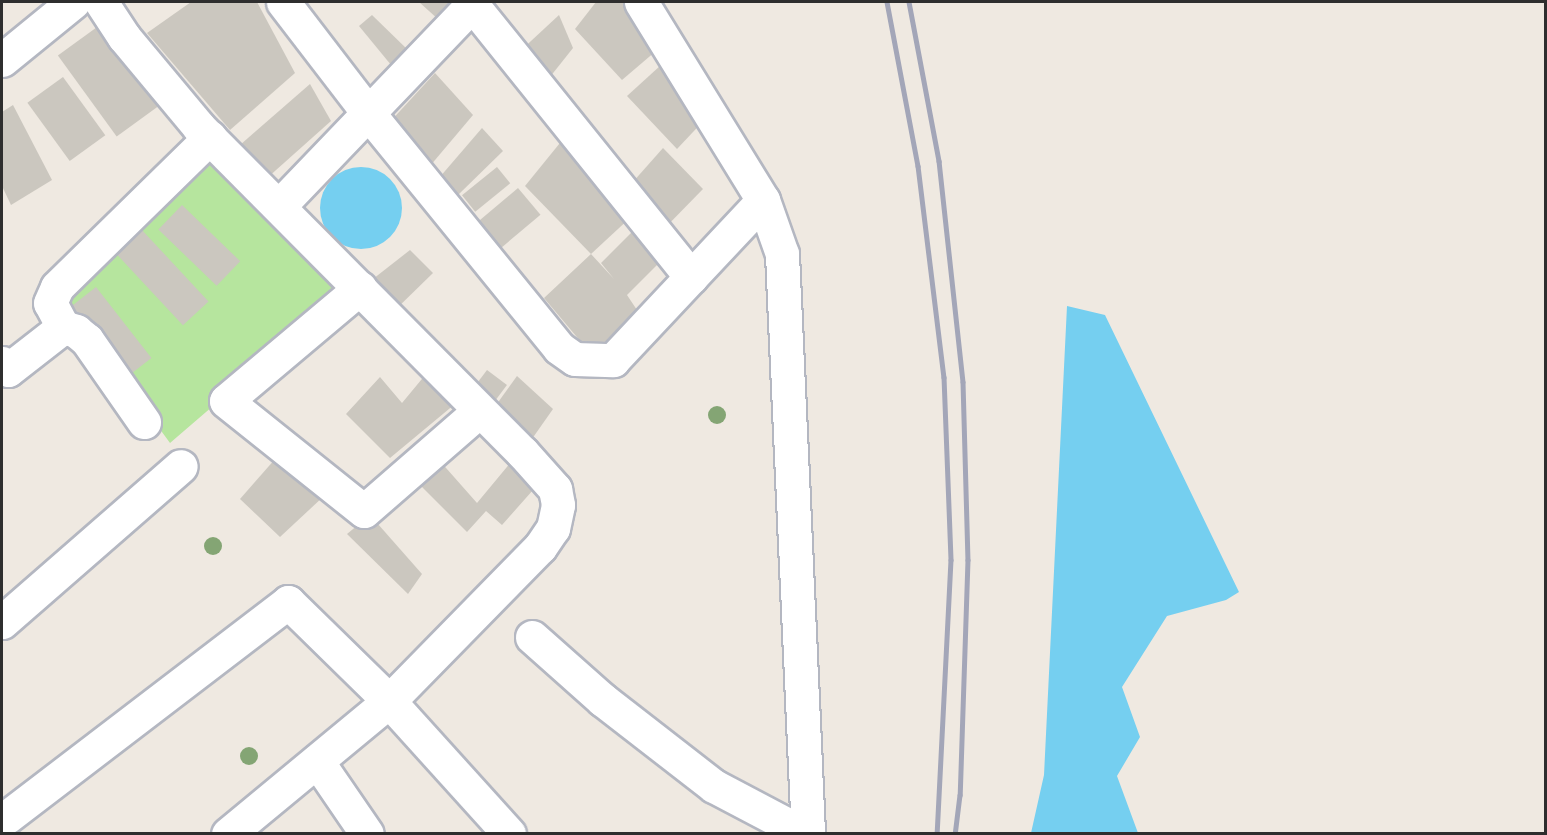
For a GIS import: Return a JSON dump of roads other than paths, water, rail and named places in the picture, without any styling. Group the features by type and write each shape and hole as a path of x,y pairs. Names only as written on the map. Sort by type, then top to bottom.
{"street":[{"path":"2,60 73,2"},
{"path":"101,2 124,37 210,137 555,489 558,505 553,528 540,547 389,701 228,834"},
{"path":"283,2 369,114 559,348 575,359 613,360 763,200"},
{"path":"280,206 473,2 691,277"},
{"path":"532,637 603,700 714,786 807,834 782,254 763,200 641,2"},
{"path":"144,422 87,340 76,331 63,327 50,303 57,287 210,137"},
{"path":"360,288 226,401 364,511 479,411"},
{"path":"4,369 63,327"},
{"path":"2,622 181,466"},
{"path":"8,820 288,602 389,701 509,834"},
{"path":"317,760 367,834"}],"water":[{"path":"361,167 377,171 390,179 398,192 402,208 398,224 390,237 377,245 361,249 345,245 332,237 324,224 320,208 324,192 332,179 345,171"},
{"path":"1067,306 1105,315 1239,592 1226,600 1167,616 1122,687 1140,737 1117,776 1138,833 1031,833 1044,775"}],"railway":[{"path":"887,2 918,166 944,377 951,560 937,834"},
{"path":"909,2 939,161 963,382 968,560 960,795 955,834"}]}
